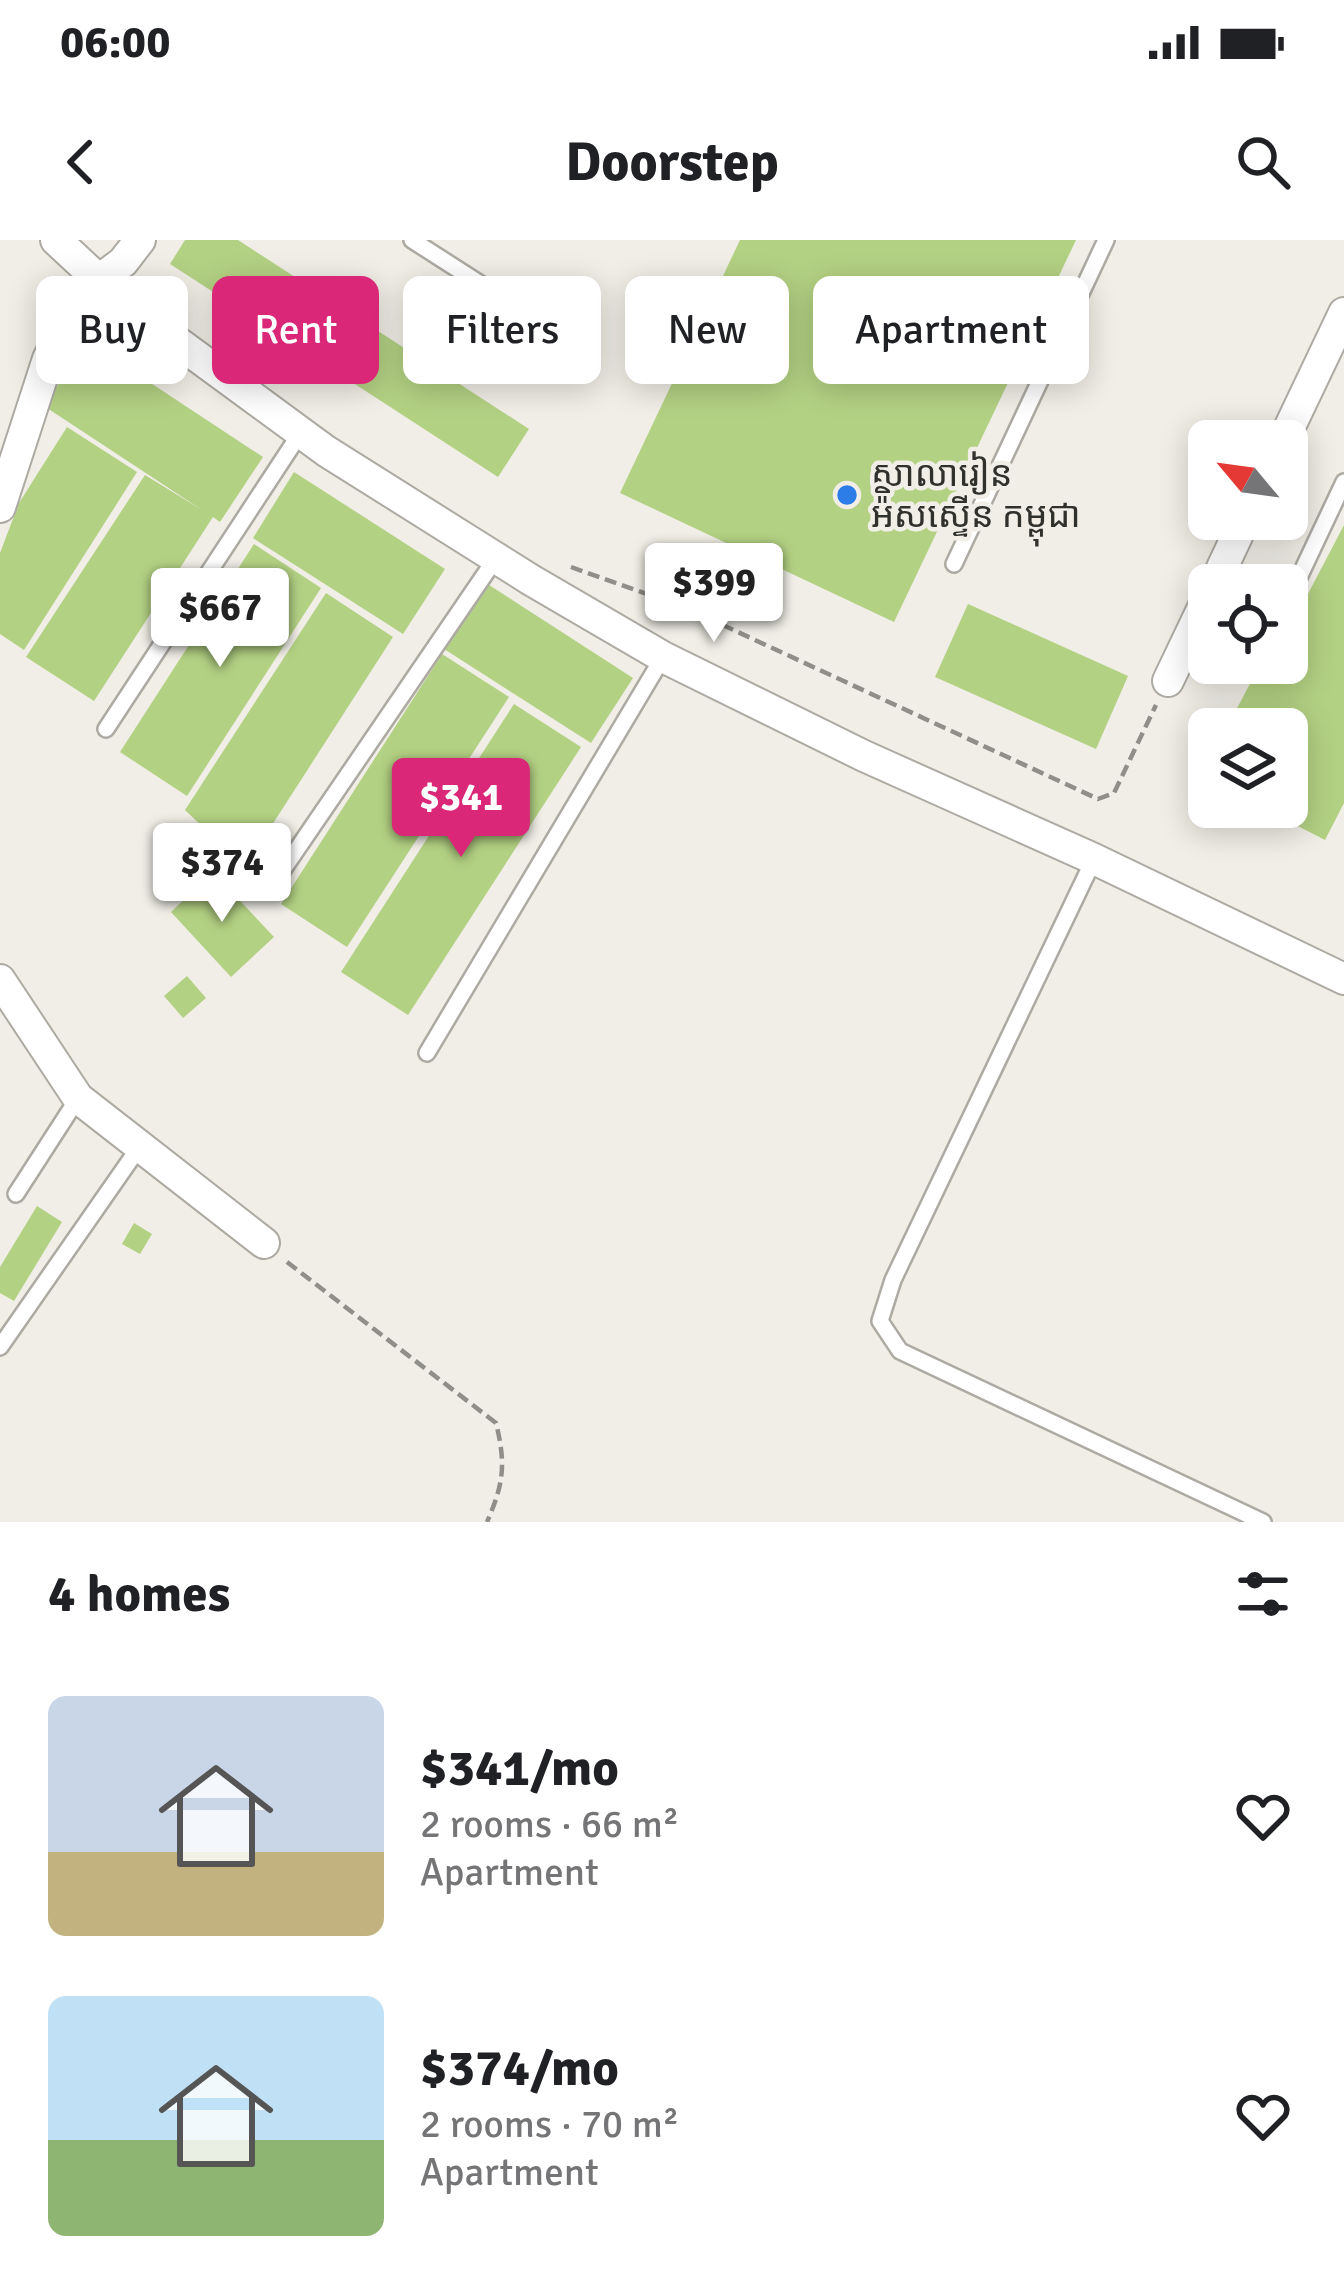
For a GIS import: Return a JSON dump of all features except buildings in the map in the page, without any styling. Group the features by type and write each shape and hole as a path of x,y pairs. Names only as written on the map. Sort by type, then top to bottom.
{"street":[{"path":"56,240 95,276"},
{"path":"104,276 140,240"},
{"path":"1293,420 1344,313"},
{"path":"188,350 301,432 496,558 662,657 1344,979"},
{"path":"0,506 39,384"},
{"path":"1168,681 1188,639"},
{"path":"0,980 78,1097 264,1244"}],"lane":[{"path":"412,240 468,276"},
{"path":"954,564 1106,240"},
{"path":"106,729 301,432"},
{"path":"1305,564 1344,482"},
{"path":"278,877 496,558"},
{"path":"427,1053 662,657"},
{"path":"1094,859 893,1280 880,1321 900,1351 1263,1522"},
{"path":"16,1194 78,1097"},
{"path":"0,1347 140,1146"}],"path":[{"path":"553,561 686,608 1098,799 1114,793 1168,681"},
{"path":"264,1244 496,1423 504,1456 499,1495 487,1522"}],"place":[{"name":"សាលារៀន អ៉ិសស្ទើន កម្ពុជា","path":"847,495"}]}
